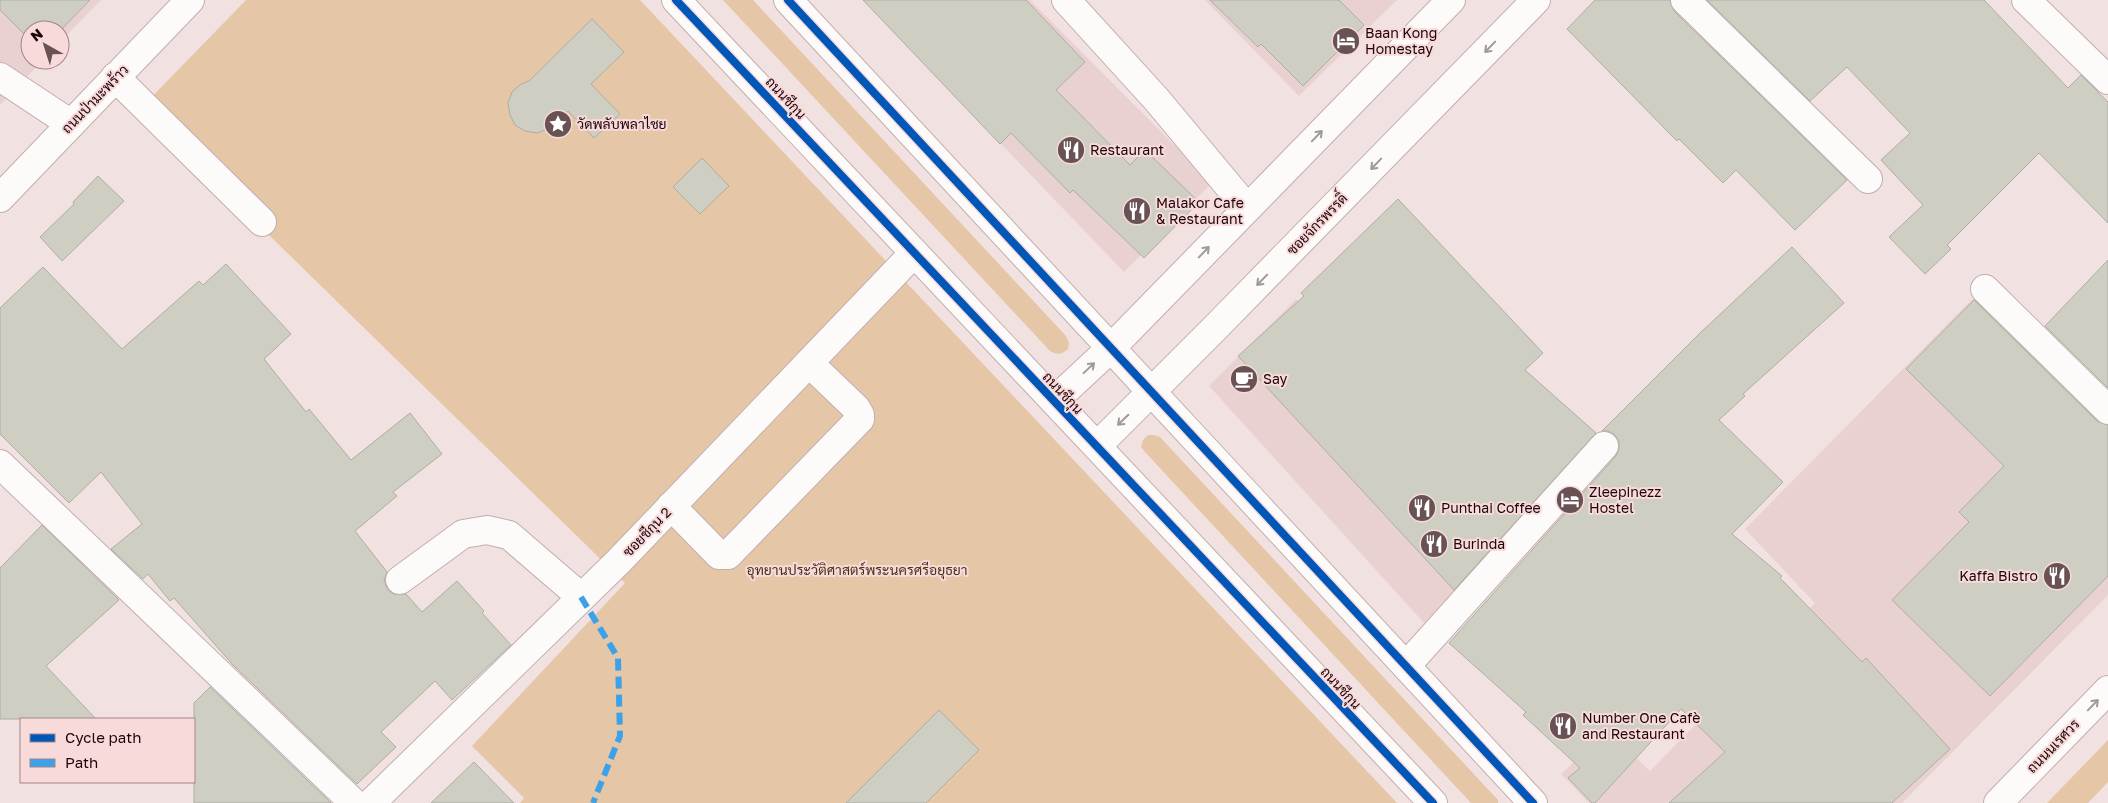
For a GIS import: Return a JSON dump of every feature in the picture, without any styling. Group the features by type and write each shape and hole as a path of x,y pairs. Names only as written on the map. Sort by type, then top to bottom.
{"street":[{"name":"ถนนป่ามะพร้าว","path":"0,198 190,0"},
{"name":"ถนนชีกุน","path":"676,0 1433,803"},
{"path":"788,0 1533,803"},
{"path":"1066,0 1157,100 1247,208"},
{"path":"1054,401 1111,348 1451,0"},
{"path":"1685,0 1868,179"},
{"path":"2026,0 2108,80"},
{"name":"ซอยจักรพรรดิ์","path":"1097,446 1152,392 1520,5"},
{"path":"0,77 71,124"},
{"path":"116,77 262,222"},
{"name":"ซอยชีกุน 2","path":"371,803 618,562 914,253"},
{"path":"1985,289 2108,410"},
{"path":"671,506 718,555 728,555 860,419 856,408 809,363"},
{"path":"1406,666 1604,446"},
{"path":"0,464 354,803"},
{"path":"400,580 463,534 487,530 509,535 580,598"},
{"name":"ถนนนเรศวร","path":"1998,803 2108,690"}],"shaded area":[{"path":"0,0 101,0 70,32 70,20 20,20 20,70 33,70 0,105"},
{"path":"863,0 1030,0 1212,183 1124,272"},
{"path":"1205,0 1397,0 1299,96"},
{"path":"1989,282 2108,403 2108,595 1902,803 1589,803 1561,774 1608,730 1650,771 1815,603 1745,529"},
{"path":"1296,299 1512,531 1424,623 1209,386"}],"green space":[{"name":"อุทยานประวัติศาสตร์พระนครศรีอยุธยา","path":"246,0 640,0 1397,803 520,803 524,798 472,746 625,583 140,109"},
{"path":"723,0 753,0 1066,336 1069,343 1068,349 1059,354 1050,351"},
{"path":"1148,435 1160,437 1498,800 1498,803 1471,803 1145,452 1141,447 1143,440"},
{"path":"2108,740 2108,782 2088,803 2047,803"}],"building":[{"path":"0,0 90,0 70,21 20,20 20,30 0,10"},
{"path":"863,0 1026,0 1085,62 1056,90 1130,165 1145,150 1199,202 1144,258 1073,190 1070,193 1011,133 1000,144"},
{"path":"1210,0 1339,0 1364,25 1303,86 1261,44 1258,47"},
{"path":"1595,0 1670,0 1674,11 1847,180 1795,230 1736,170 1723,183 1679,139 1677,141 1567,29"},
{"path":"1707,0 1984,0 2068,88 2081,75 2108,102 2108,223 2039,153 1947,245 1951,249 1925,274 1889,237 1923,205 1881,160 1910,133 1847,67 1810,101"},
{"path":"592,19 624,52 591,84 620,114 594,138 568,111 548,129 537,133 525,131 515,125 510,115 508,103 512,92 521,84 529,81"},
{"path":"702,158 729,186 700,214 673,187"},
{"path":"98,176 124,201 62,261 40,237 74,204 73,202"},
{"path":"1398,199 1543,353 1525,370 1596,433 1454,590 1238,356 1304,296 1301,293"},
{"path":"1792,247 1844,303 1743,394 1745,396 1719,420 1783,482 1732,534 1782,576 1780,578 1862,662 1866,658 1950,749 1892,803 1669,803 1725,752 1681,709 1595,803 1592,803 1568,778 1580,768 1523,715 1526,712 1449,643 1616,456 1619,449 1619,441 1614,434 1602,431 1699,334"},
{"path":"2108,260 2108,388 2045,326"},
{"path":"226,264 291,334 264,359 306,412 309,409 351,460 410,413 442,454 393,492 397,496 355,531 387,572 384,581 388,590 394,594 406,594 422,612 457,581 484,611 482,613 511,645 452,700 435,681 381,732 396,747 357,784 233,665 174,598 170,601 148,574 143,579 111,549 142,524 101,472 69,503 0,434 0,308 43,267 122,349 199,281 203,285"},
{"path":"1974,300 2097,421 2108,425 2108,576 1990,696 1892,600 1969,522 1959,512 2004,466 1906,369"},
{"path":"42,525 119,600 46,666 95,718 0,719 0,568"},
{"path":"210,687 331,803 194,803 194,703"},
{"path":"939,710 979,750 926,803 846,803"},
{"path":"474,762 514,803 431,803"}],"marked path":[{"path":"581,597 618,658 620,736 593,803"}],"cycle path":[{"path":"676,0 1433,803"},
{"path":"788,0 1533,803"}],"place":[{"name":"Baan Kong Homestay","path":"1346,41"},
{"name":"วัดพลับพลาไชย","path":"558,124"},
{"name":"Restaurant","path":"1071,150"},
{"name":"Malakor Cafe & Restaurant","path":"1137,211"},
{"name":"Say","path":"1244,379"},
{"name":"Zleepinezz Hostel","path":"1570,500"},
{"name":"Punthai Coffee","path":"1422,508"},
{"name":"Burinda","path":"1434,544"},
{"name":"Kaffa Bistro","path":"2057,576"},
{"name":"Number One Cafè and Restaurant","path":"1563,726"}]}
